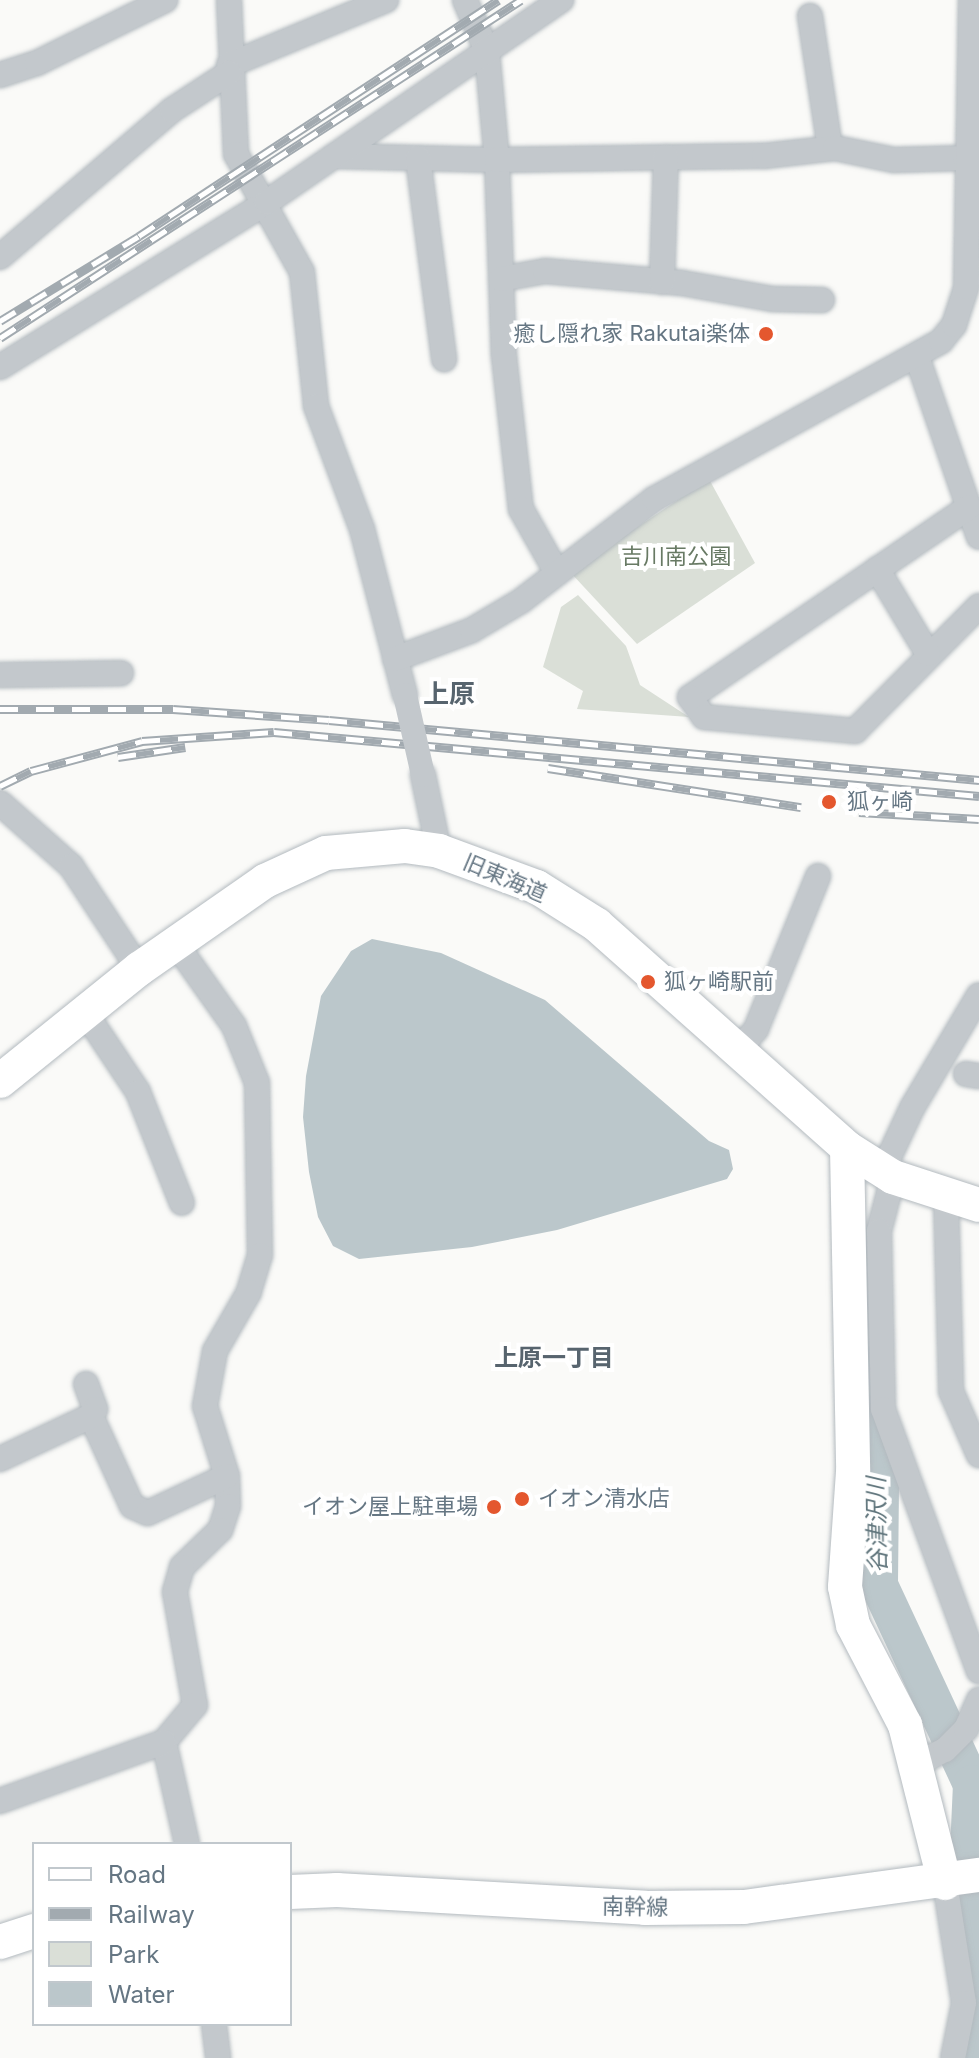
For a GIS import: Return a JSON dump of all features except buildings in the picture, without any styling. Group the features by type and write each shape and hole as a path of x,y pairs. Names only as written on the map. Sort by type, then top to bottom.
{"street":[{"path":"0,75 37,63 165,0"},
{"path":"229,0 229,69 236,154 267,202 302,272 316,406 362,529 405,695 439,851"},
{"path":"0,257 172,110 229,69 386,0"},
{"path":"465,0 487,51 497,160 504,356 521,509 557,573"},
{"path":"0,367 267,202 561,0"},
{"path":"395,659 472,630 557,573 654,499 917,357 941,341 962,305 968,263 972,163 971,0"},
{"path":"810,16 830,148"},
{"path":"334,156 497,160 666,157 830,148 894,160 972,163"},
{"path":"662,282 666,157"},
{"path":"418,158 444,359"},
{"path":"501,279 545,271 662,282 773,299 822,300"},
{"path":"917,357 979,537"},
{"path":"969,507 690,697 704,717 855,731 928,654 979,606"},
{"path":"877,569 928,654"},
{"path":"0,675 121,673"},
{"path":"0,803 71,866 139,969"},
{"name":"旧東海道","path":"0,1081 84,1011 227,904 326,853 405,846 439,851 537,887 597,925 847,1148 888,1174 979,1205"},
{"path":"738,1050 756,1029 818,876"},
{"path":"0,1801 164,1742 195,1705 175,1592 182,1567 220,1530 228,1506 227,1476 205,1406 215,1351 249,1292 260,1255 257,1083 234,1026 176,944"},
{"path":"976,1006 888,1174 879,1231 883,1409 979,1671"},
{"path":"84,1011 138,1092 182,1203"},
{"path":"847,1148 853,1472 845,1587 853,1625 892,1694 917,1764 945,1883 970,1959 953,2058"},
{"path":"946,1196 951,1391 979,1455"},
{"path":"0,1459 91,1416 95,1409 86,1384"},
{"path":"91,1416 132,1506 148,1513 227,1476"},
{"path":"917,1764 945,1750 966,1729 979,1700"},
{"path":"164,1742 187,1842"},
{"name":"南幹線","path":"292,1892 337,1890 645,1908 744,1907 945,1883 979,1875"},
{"path":"0,1942 32,1932"},
{"path":"211,2057 214,2026"}],"green space":[{"name":"吉川南公園","path":"709,479 755,563 637,644 570,572"},
{"name":"吉川南公園","path":"578,595 626,646 640,685 689,717 577,709 583,691 543,667 561,607"}],"water":[{"path":"372,939 441,953 545,1000 709,1141 729,1150 733,1169 727,1179 557,1230 472,1247 359,1259 333,1246 318,1217 309,1172 303,1117 306,1076 321,996 351,951"}],"waterway":[{"name":"谷津沢川","path":"872,1365 873,1432 880,1486 879,1585 972,1784 966,1917 978,1979 977,2025 968,2058"}],"railway":[{"path":"0,321 139,236 498,0"},
{"path":"0,338 521,0"},
{"path":"0,709 173,709 329,720 979,780"},
{"path":"0,786 31,771 142,741 274,732 979,796"},
{"path":"118,757 185,747"},
{"path":"548,768 801,807"},
{"path":"859,812 979,819"}],"place":[{"name":"癒し隠れ家 Rakutai楽体","path":"766,334"},
{"name":"狐ヶ崎","path":"829,802"},
{"name":"狐ヶ崎駅前","path":"648,982"},
{"name":"イオン清水店","path":"522,1499"},
{"name":"イオン屋上駐車場","path":"494,1507"}],"district":[{"name":"上原","path":"449,694"},
{"name":"上原一丁目","path":"554,1358"}]}
